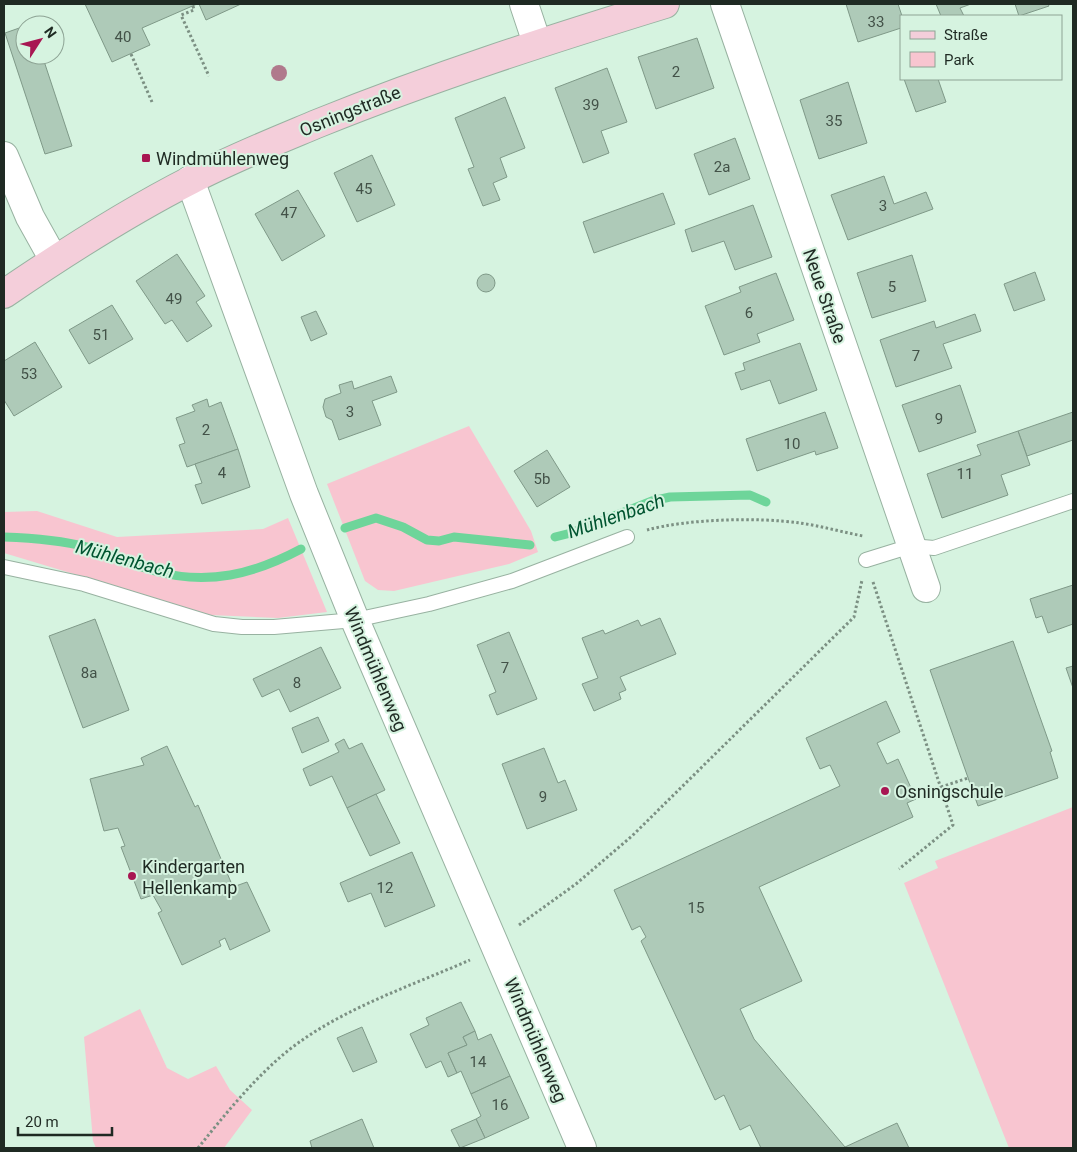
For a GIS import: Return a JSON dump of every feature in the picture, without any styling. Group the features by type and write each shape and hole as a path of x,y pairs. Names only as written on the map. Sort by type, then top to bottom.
{"main road":[{"name":"Osningstraße","path":"4,294 54,260 190,180 243,154 399,91 537,43 665,4"}],"street":[{"path":"524,4 537,43"},
{"name":"Neue Straße","path":"725,4 926,588"},
{"path":"4,156 30,217 54,260"},
{"name":"Windmühlenweg","path":"190,180 304,494 355,620 582,1148"}],"lane":[{"path":"866,560 911,546 934,548 1073,501"},
{"path":"4,567 84,584 214,624 242,627 274,627 355,620 429,604 512,581 627,537"}],"path":[{"path":"193,6 194,10 181,15 209,76"},
{"path":"131,54 152,102"},
{"path":"627,537 658,527 719,522 799,523 864,536"},
{"path":"866,560 953,825 899,869"},
{"path":"198,1148 243,1094 277,1059 306,1038 334,1020 496,948 510,931 576,884 632,836 854,617 866,560"},
{"path":"941,787 968,778"}],"green space":[{"path":"469,426 531,531 538,552 509,564 394,591 378,590 365,581 327,484"},
{"path":"37,511 117,537 263,529 288,518 327,612 278,618 210,615 4,553 4,512"},
{"path":"1073,807 1073,1148 1009,1148 904,883 938,868 935,861"},
{"path":"140,1009 167,1068 188,1079 216,1066 230,1090 252,1110 224,1148 96,1148 93,1141 84,1037"}],"building":[{"path":"85,4 197,4 142,28 150,45 112,62"},
{"path":"199,4 241,4 206,20"},
{"path":"846,4 898,4 902,15 900,15 900,28 858,42"},
{"path":"936,4 971,4 960,8 964,15 941,15"},
{"path":"1015,4 1048,4 1049,6 1022,15 1019,15"},
{"path":"15,30 15,63 5,33"},
{"path":"697,38 714,88 656,109 638,57"},
{"path":"16,65 45,65 72,146 45,154"},
{"path":"607,68 627,122 601,131 609,153 583,163 555,88"},
{"path":"904,80 938,80 946,102 916,112"},
{"path":"848,82 867,143 819,159 800,100"},
{"path":"505,97 525,148 500,158 507,177 493,183 500,200 483,206 468,169 474,167 455,118"},
{"path":"735,138 750,179 709,195 694,154"},
{"path":"372,155 395,205 357,222 334,173"},
{"path":"884,176 894,204 926,192 933,209 848,240 831,195"},
{"path":"298,190 325,236 282,261 255,214"},
{"path":"663,193 675,224 594,253 583,222"},
{"path":"753,205 772,257 735,270 724,241 692,252 685,230"},
{"path":"177,254 205,296 196,302 212,326 187,342 172,320 165,324 136,281"},
{"path":"912,255 926,301 872,318 857,273"},
{"path":"1035,272 1045,300 1014,311 1004,284"},
{"path":"776,273 794,320 757,334 760,342 724,355 705,306 741,292 739,287"},
{"path":"482,274 490,274 495,279 493,290 482,292 477,287 477,279"},
{"path":"112,305 133,339 89,364 69,330"},
{"path":"316,311 327,334 311,341 301,317"},
{"path":"975,314 981,331 943,344 952,368 896,387 880,340 934,321 936,328"},
{"path":"35,342 62,387 14,416 4,400 4,361"},
{"path":"800,343 817,390 779,404 770,380 741,390 735,373 745,370 743,363"},
{"path":"391,376 397,392 372,401 381,425 339,440 332,420 326,417 323,407 325,399 341,393 339,385 352,381 354,389"},
{"path":"960,385 976,432 919,452 902,405"},
{"path":"207,399 209,407 221,402 238,449 187,467 179,445 185,443 176,418 195,411 192,405"},
{"path":"825,412 838,448 816,455 815,451 757,471 746,439"},
{"path":"1073,412 1073,440 1027,456 1018,431"},
{"path":"1018,431 1030,465 1001,475 1008,495 942,518 927,474 981,455 977,445"},
{"path":"238,449 250,487 202,504 195,485 202,483 195,464"},
{"path":"547,450 570,487 537,507 514,471"},
{"path":"1073,585 1073,624 1048,633 1042,616 1036,618 1030,599"},
{"path":"660,618 676,654 620,677 626,690 619,693 621,699 594,711 582,684 598,678 582,638 603,630 605,634 638,620 641,626"},
{"path":"95,619 129,710 83,728 49,636"},
{"path":"509,632 537,699 497,715 489,695 496,692 477,645"},
{"path":"1013,641 1052,751 1050,752 1058,778 978,806 930,670"},
{"path":"321,647 341,688 290,712 279,689 262,697 253,679"},
{"path":"1073,666 1073,688 1066,668"},
{"path":"886,701 900,732 877,743 887,764 898,759 916,799 907,803 913,817 759,887 802,981 740,1009 754,1039 845,1147 897,1123 909,1148 761,1148 750,1125 740,1130 724,1095 715,1100 641,941 646,937 640,926 632,930 614,890 840,786 830,765 820,769 806,738"},
{"path":"318,717 329,741 302,753 292,728"},
{"path":"344,739 349,749 362,743 385,790 347,808 332,776 310,786 303,769 339,752 335,744"},
{"path":"167,746 195,807 198,805 233,887 247,882 270,931 230,950 225,938 219,941 221,946 182,965 158,913 162,911 153,895 141,899 121,847 125,846 118,828 104,831 90,779 144,765 141,758"},
{"path":"544,748 558,783 565,780 577,810 527,829 502,764"},
{"path":"376,794 400,843 370,856 347,808"},
{"path":"412,852 435,906 385,927 371,893 348,902 340,883"},
{"path":"461,1002 475,1031 463,1037 467,1045 448,1053 457,1073 448,1077 441,1061 426,1068 410,1034 429,1025 426,1018"},
{"path":"362,1027 377,1062 353,1072 337,1038"},
{"path":"475,1031 478,1040 491,1034 510,1076 471,1094 461,1071 457,1073 448,1053 467,1045 463,1037"},
{"path":"510,1076 529,1118 485,1138 476,1119 481,1116 471,1094"},
{"path":"362,1119 374,1148 312,1148 310,1141"},
{"path":"476,1119 485,1138 460,1148 451,1130"}],"waterway":[{"name":"Mühlenbach","path":"555,537 571,533 652,501 670,497 750,495 766,502"},
{"name":"Mühlenbach","path":"345,528 376,518 403,527 427,540 439,541 454,537 530,545"},
{"name":"Mühlenbach","path":"4,537 46,540 87,547 155,571 194,577 212,577 248,571 301,549"}],"place":[{"name":"Windmühlenweg","path":"146,158"},
{"name":"Osningschule","path":"885,791"},
{"name":"Kindergarten Hellenkamp","path":"132,876"}]}
